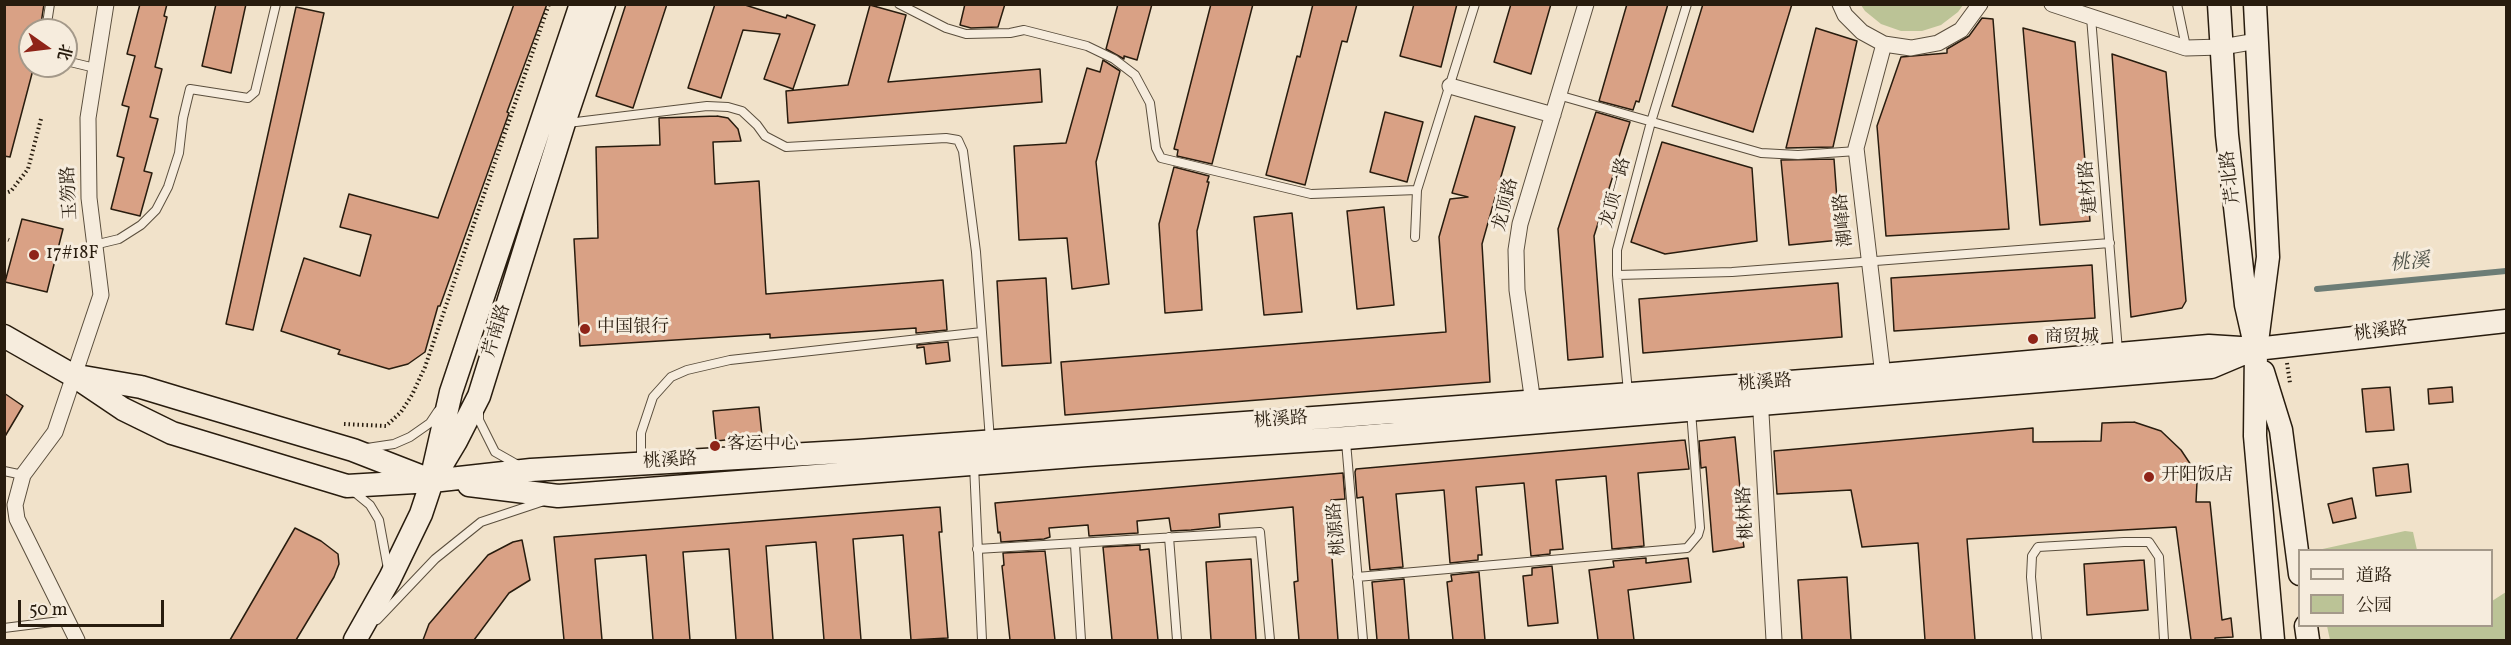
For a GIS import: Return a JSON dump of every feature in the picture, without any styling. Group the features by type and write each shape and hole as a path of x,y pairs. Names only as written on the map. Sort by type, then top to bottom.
{"street":[{"name":"玉笏路","path":"23,475 55,432 101,295 89,198 87,118 106,4"},
{"path":"432,481 451,393 581,4"},
{"name":"芹南路","path":"356,640 421,514 432,481 479,396 564,123 604,4"},
{"name":"龙顶路","path":"1534,412 1517,290 1516,250 1520,224 1586,4"},
{"path":"1839,4 1845,15 1862,32 1884,44 1911,48 1938,43 1961,30 1980,4"},
{"path":"2052,4 2186,48 2222,47 2257,41"},
{"name":"芹北路","path":"2219,4 2228,135 2246,305 2256,349 2281,430 2298,559"},
{"name":"芹北路","path":"2255,4 2268,257 2256,349 2255,436 2273,640"},
{"name":"潮峰路","path":"1884,44 1857,151 1884,384"},
{"path":"1450,86 1553,115"},
{"name":"桃溪路","path":"1884,384 2119,355 2208,346 2256,349 2506,321"},
{"path":"4,336 74,375 123,409 172,432 347,486 432,481"},
{"name":"桃溪路","path":"432,481 531,470 642,464 1346,438 1534,412 1628,394 1760,394 1884,384 2211,367 2256,349"},
{"path":"74,375 141,387 353,450 432,481"},
{"name":"桃溪路","path":"432,481 558,496 1344,415 1691,410 1760,394"},
{"name":"桃林路","path":"1760,394 1774,640"},
{"path":"23,475 10,503 77,640"}],"lane":[{"path":"94,244 119,239 141,225 156,210 168,187 179,153 183,118 190,90 248,98 255,92 276,4"},
{"path":"899,4 946,28 966,34 1010,33 1024,30 1087,46 1114,59 1135,75 1150,103 1156,148 1161,158 1311,194 1417,190"},
{"path":"1415,237 1417,190 1475,4"},
{"name":"龙顶一路","path":"1628,394 1617,275 1617,250 1651,122 1687,4"},
{"path":"2178,4 2186,48"},
{"name":"建材路","path":"2091,17 2119,355"},
{"path":"78,64 95,68"},
{"path":"1558,95 1761,153 1798,155 1857,151"},
{"path":"540,127 707,106 728,107 742,111 765,136 786,147 946,138 958,140 963,151 976,252 982,332 983,453 977,549 981,640"},
{"path":"1617,275 1732,272 2110,243"},
{"path":"642,464 641,433 653,398 671,377 687,370 730,360 982,332"},
{"path":"353,450 394,444 410,437 430,423 451,393"},
{"path":"479,396 479,420 495,452 531,470"},
{"path":"1357,577 1687,548 1698,535 1700,528 1691,410"},
{"name":"桃源路","path":"1344,415 1362,640"},
{"path":"4,471 23,475"},
{"path":"347,486 370,506 379,520 390,578"},
{"name":"桃溪路","path":"356,640 435,559 481,522 558,496"},
{"path":"977,549 1075,545 1260,532 1270,640"},
{"path":"1169,537 1177,640"},
{"path":"2037,640 2031,577 2032,556 2038,547 2150,542 2159,557 2164,640"},
{"path":"1075,545 1081,640"},
{"path":"4,628 68,620"}],"path":[{"path":"337,424 386,426 412,395 429,356 549,4"},
{"path":"4,194 11,191 28,169 41,119"}],"green space":[{"path":"1861,5 1963,5 1958,12 1941,25 1922,31 1901,31 1881,24"},
{"path":"2405,531 2413,532 2417,549 2323,549"},
{"path":"2506,592 2506,640 2330,640 2327,627 2493,627 2493,600"}],"building":[{"path":"4,4 44,4 42,18 18,18 18,78 31,78 10,157 4,156"},
{"path":"140,4 167,4 164,16 167,17 155,67 162,69 150,117 158,119 144,171 152,173 140,216 111,209 124,158 117,156 129,107 122,105 135,56 127,54"},
{"path":"216,4 246,4 231,73 202,66"},
{"path":"514,4 547,4 440,306 438,306 425,352 408,364 389,369 338,354 340,350 281,331 304,258 360,276 371,235 340,227 349,194 438,218"},
{"path":"626,4 667,4 633,108 596,96"},
{"path":"715,4 742,4 786,18 787,15 815,25 793,89 764,79 780,34 743,30 721,98 688,88"},
{"path":"965,4 1005,4 998,27 971,28 960,25"},
{"path":"1118,4 1152,4 1137,60 1124,56 1124,59 1106,49"},
{"path":"1211,4 1253,4 1212,164 1177,156 1178,150 1174,149"},
{"path":"1313,4 1357,4 1347,42 1342,41 1305,185 1266,175"},
{"path":"1414,4 1457,4 1441,67 1400,56"},
{"path":"1511,4 1551,4 1531,74 1494,62"},
{"path":"1627,4 1668,4 1639,102 1636,101 1633,110 1599,101"},
{"path":"1703,4 1792,4 1753,132 1672,106"},
{"path":"870,5 906,15 888,82 1040,69 1042,102 788,123 786,91 848,85"},
{"path":"296,7 324,13 253,330 226,324"},
{"path":"1982,18 1993,19 2009,229 1886,236 1877,126 1901,57 1947,53 1947,49 1969,36"},
{"path":"1816,28 1857,41 1833,147 1786,148"},
{"path":"2023,28 2075,42 2090,221 2040,225"},
{"path":"2112,54 2166,72 2186,301 2182,308 2131,317"},
{"path":"1103,60 1120,71 1096,162 1109,284 1072,289 1067,238 1019,240 1014,146 1066,143 1087,68 1100,72"},
{"path":"1385,112 1423,122 1407,182 1370,172"},
{"path":"1596,112 1630,122 1594,236 1603,357 1568,360 1558,229"},
{"path":"717,116 728,118 738,129 741,141 713,142 715,184 759,181 766,294 943,280 947,330 916,333 916,328 770,338 770,334 580,346 574,239 598,238 596,147 660,145 659,118"},
{"path":"1475,116 1515,127 1482,244 1490,382 1065,415 1061,362 1446,332 1439,237 1450,199 1468,197 1452,193"},
{"path":"1662,142 1752,168 1757,241 1665,254 1631,242"},
{"path":"1834,159 1840,240 1789,245 1781,160"},
{"path":"1174,167 1209,176 1197,231 1202,310 1165,313 1159,224"},
{"path":"1384,207 1394,305 1357,309 1347,211"},
{"path":"1292,213 1302,312 1264,315 1254,217"},
{"name":"17#18F","path":"22,219 63,229 47,292 5,282"},
{"path":"2092,265 2095,318 1894,331 1891,278"},
{"path":"1046,278 1051,363 1002,366 997,281"},
{"path":"1838,283 1842,337 1643,353 1639,299"},
{"path":"948,342 950,361 926,364 924,347 917,348 917,345"},
{"path":"2390,387 2394,430 2366,432 2362,389"},
{"path":"2452,387 2453,402 2429,404 2428,389"},
{"path":"4,393 23,406 4,438"},
{"path":"759,407 762,436 716,441 713,411"},
{"path":"2134,422 2161,431 2181,450 2193,468 2197,482 2196,502 2210,502 2222,620 2231,618 2233,637 2191,640 2176,527 1967,539 1975,640 1925,640 1918,543 1862,547 1851,490 1777,494 1774,451 2033,428 2033,442 2101,441 2102,423"},
{"path":"1735,437 1742,509 1738,509 1744,547 1713,552 1706,467 1701,468 1699,441"},
{"path":"1685,440 1689,469 1638,473 1644,546 1612,549 1606,476 1556,480 1563,549 1550,550 1550,554 1531,556 1524,483 1476,487 1482,555 1478,555 1478,560 1450,563 1444,490 1396,494 1403,567 1370,570 1363,497 1357,498 1356,469"},
{"path":"2408,464 2411,492 2376,496 2373,468"},
{"path":"1343,473 1345,499 1331,500 1332,504 1328,504 1338,640 1299,640 1294,582 1298,581 1293,507 1219,514 1220,527 1191,530 1171,531 1169,518 1137,521 1138,533 1089,536 1088,525 1049,528 1050,537 1044,539 1001,542 1000,532 998,533 995,503"},
{"path":"2352,498 2356,518 2333,523 2328,504"},
{"path":"940,507 942,532 939,532 948,638 911,640 903,535 853,539 861,640 824,640 816,542 766,546 773,640 736,640 729,549 683,552 690,640 653,640 646,555 595,559 602,640 564,640 554,537"},
{"path":"295,528 321,541 338,554 339,564 334,577 296,640 230,640"},
{"path":"522,540 530,580 509,593 474,640 423,640 429,624 488,555 513,542"},
{"path":"1140,545 1140,550 1149,549 1158,640 1112,640 1103,547"},
{"path":"1045,551 1055,640 1010,640 1002,566 1004,565 1003,553"},
{"path":"1646,558 1646,563 1688,558 1691,582 1628,590 1634,640 1598,640 1589,570 1614,567 1613,561"},
{"path":"1251,559 1256,640 1211,640 1206,562"},
{"path":"2144,560 2148,610 2087,615 2084,564"},
{"path":"1552,566 1558,623 1528,626 1523,576 1532,575 1532,568"},
{"path":"1479,572 1485,640 1453,640 1447,582 1452,581 1451,575"},
{"path":"1847,577 1851,640 1802,640 1798,580"},
{"path":"1404,579 1409,640 1377,640 1372,582"}],"waterway":[{"name":"桃溪","path":"2317,289 2506,271"}],"place":[{"name":"17#18F","path":"34,255"},
{"name":"中国银行","path":"585,329"},
{"name":"商贸城","path":"2033,339"},
{"name":"客运中心","path":"715,446"},
{"name":"开阳饭店","path":"2149,477"}]}
